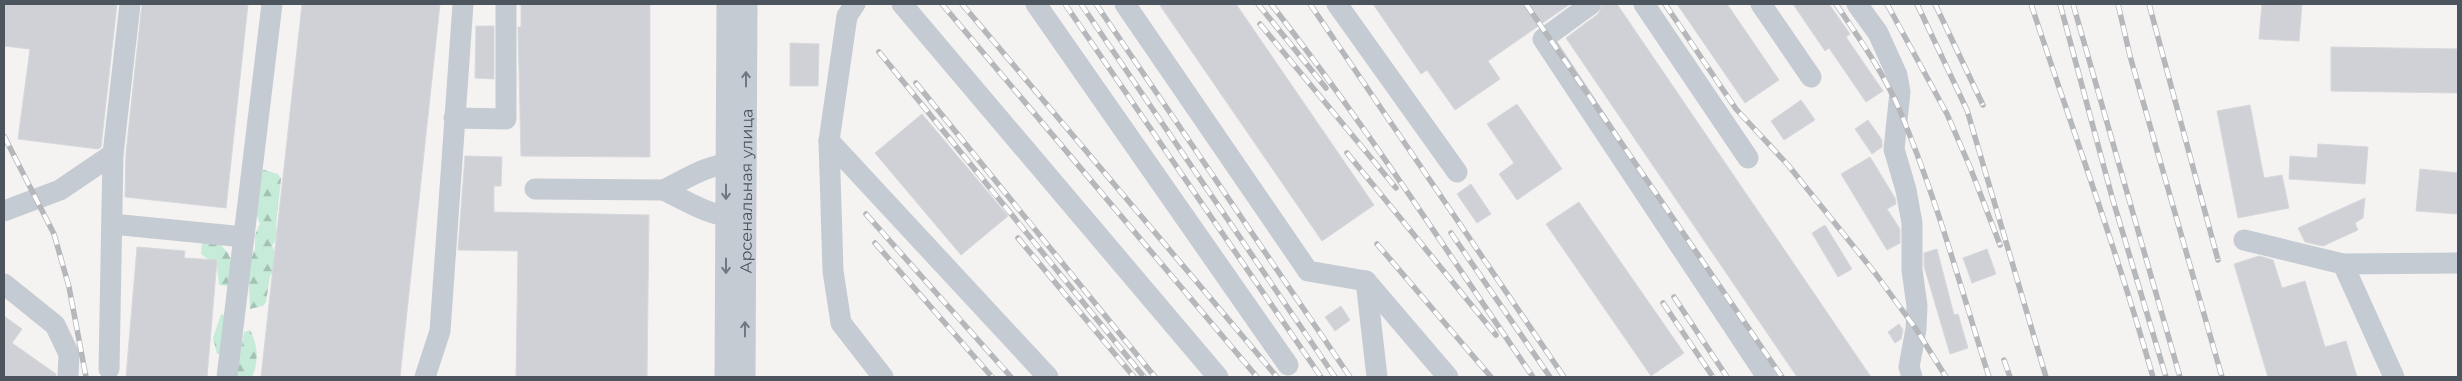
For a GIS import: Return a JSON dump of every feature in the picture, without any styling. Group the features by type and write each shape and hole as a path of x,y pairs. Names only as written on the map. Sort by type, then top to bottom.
{"street":[{"path":"109,369 113,154 130,4"},
{"path":"227,377 272,4"},
{"path":"425,377 440,331 463,4"},
{"path":"454,118 506,119 506,4"},
{"name":"Арсенальная улица","path":"727,4 745,377"},
{"name":"Арсенальная улица","path":"736,163 747,4"},
{"path":"855,4 847,16 829,142 833,271 841,323 883,377"},
{"path":"902,4 1218,377"},
{"path":"1036,4 1288,365"},
{"path":"1125,4 1308,271 1366,281 1448,377"},
{"path":"1337,4 1457,172"},
{"path":"1591,4 1543,39 1767,377"},
{"path":"1644,4 1748,158"},
{"path":"1761,4 1810,77"},
{"path":"1857,4 1878,34 1897,75 1900,92 1894,149 1906,190 1912,222 1912,270 1917,306 1916,329 1909,367 1912,377"},
{"path":"829,142 1048,377"},
{"path":"4,211 60,190 113,154"},
{"path":"664,190 704,169 736,163"},
{"path":"536,189 664,190 703,210 736,218"},
{"name":"Арсенальная улица","path":"725,377 736,218"},
{"path":"112,224 244,237"},
{"path":"2244,240 2344,264 2458,263"},
{"path":"2344,264 2394,377"},
{"path":"1366,281 1377,377"},
{"path":"4,284 55,325 69,354 68,377"}],"green space":[{"path":"261,169 278,174 281,179 276,226 278,237 272,246 280,261 270,276 266,302 263,306 250,309 248,266 255,249 255,235 260,224 253,206"},
{"path":"202,242 220,244 228,253 236,269 232,287 219,285 217,266 201,254"},
{"path":"221,314 227,316 223,355 217,354 213,338"},
{"path":"250,330 255,341 256,365 252,377 238,377 236,374 244,332"}],"building":[{"path":"4,4 117,4 101,147 98,149 18,139 30,49 4,46"},
{"path":"142,4 248,4 226,208 125,197 126,153"},
{"path":"302,4 440,4 400,377 261,377"},
{"path":"521,4 650,4 650,157 521,156 518,27 521,27"},
{"path":"1159,4 1236,4 1374,205 1322,241"},
{"path":"1373,4 1570,4 1488,61 1500,79 1455,110 1427,70 1421,74"},
{"path":"1603,4 1617,4 1871,377 1797,377 1566,38 1598,14"},
{"path":"1677,4 1727,4 1779,80 1745,103"},
{"path":"1793,4 1829,4 1850,34 1846,37 1883,91 1866,102 1829,48 1825,51"},
{"path":"2262,4 2302,4 2299,41 2259,39"},
{"path":"476,26 494,26 494,79 475,78"},
{"path":"790,43 819,44 818,86 790,86"},
{"path":"2331,47 2458,49 2458,93 2331,91"},
{"path":"1801,100 1815,120 1784,140 1771,121"},
{"path":"1517,104 1562,169 1517,200 1499,174 1514,163 1487,124"},
{"path":"2250,105 2264,178 2282,175 2289,208 2238,218 2217,111"},
{"path":"922,114 1008,216 961,255 875,153"},
{"path":"1868,120 1882,140 1882,147 1872,154 1855,129"},
{"path":"2318,144 2368,147 2365,184 2289,179 2290,156 2317,158"},
{"path":"465,156 502,157 501,186 494,186 494,212 649,215 647,377 516,377 518,251 458,250"},
{"path":"1870,157 1895,198 1896,204 1887,209 1900,229 1900,243 1887,250 1841,174"},
{"path":"2420,169 2458,173 2458,214 2416,211"},
{"path":"1471,184 1491,214 1477,223 1457,194"},
{"path":"2365,198 2363,218 2355,223 2358,230 2323,246 2305,242 2298,228"},
{"path":"1579,202 1684,353 1651,376 1546,224"},
{"path":"1825,225 1852,269 1838,277 1812,233"},
{"path":"137,247 185,251 184,258 217,260 207,377 126,377"},
{"path":"1937,249 1954,315 1958,314 1968,348 1950,354 1924,266 1924,253"},
{"path":"1987,249 1996,274 1972,283 1963,258"},
{"path":"2259,256 2273,260 2282,288 2305,281 2325,347 2346,341 2357,377 2268,377 2234,264"},
{"path":"1341,306 1350,320 1335,331 1325,317"},
{"path":"4,316 22,329 12,343 56,374 56,377 4,377"},
{"path":"1899,324 1903,330 1901,339 1895,343 1888,332"}],"railway":[{"path":"942,4 1257,377"},
{"path":"962,4 1277,377"},
{"path":"1065,4 1321,377"},
{"path":"1081,4 1335,377"},
{"path":"1096,4 1350,377"},
{"path":"1258,4 1326,88"},
{"path":"1271,4 1340,95 1533,377"},
{"path":"1310,4 1564,377"},
{"path":"1526,4 1782,377"},
{"path":"1665,4 1736,109 1788,165 1875,273 1916,329 1946,377"},
{"path":"1836,4 1879,69 1900,111 1937,209 1989,377"},
{"path":"1887,4 1947,114 2000,245"},
{"path":"1917,4 1967,110 2046,377"},
{"path":"1935,4 1983,105"},
{"path":"2031,4 2109,236 2153,377"},
{"path":"2060,4 2112,197 2166,377"},
{"path":"2073,4 2180,377"},
{"path":"2118,4 2130,56 2222,377"},
{"path":"2149,4 2218,260"},
{"path":"1260,24 1396,188"},
{"path":"879,52 1144,377"},
{"path":"916,83 1155,377"},
{"path":"4,136 54,234 69,287 86,377"},
{"path":"1347,153 1496,335"},
{"path":"866,214 1011,377"},
{"path":"1451,233 1550,377"},
{"path":"1018,238 1134,377"},
{"path":"875,243 992,377"},
{"path":"1377,244 1491,377"},
{"path":"1674,297 1727,377"},
{"path":"1663,303 1713,377"},
{"path":"2004,360 2010,377"}]}
